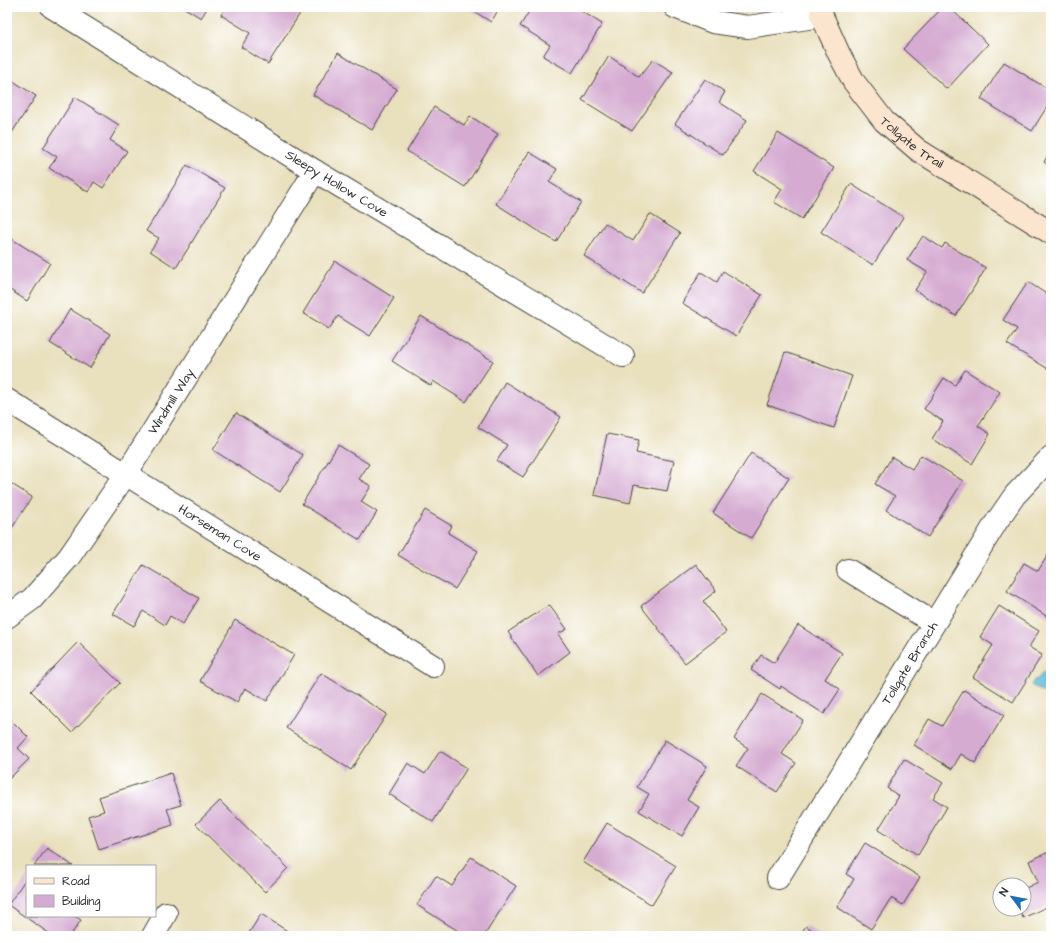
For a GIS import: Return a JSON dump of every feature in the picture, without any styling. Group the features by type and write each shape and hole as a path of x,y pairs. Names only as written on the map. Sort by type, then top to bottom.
{"street":[{"name":"Sleepy Hollow Cove","path":"52,7 316,171 623,356"},
{"path":"675,7 713,22 748,27 821,12"},
{"name":"Tollgate Trail","path":"821,12 839,54 854,82 884,121 918,150 1051,233"},
{"name":"Windmill Way","path":"7,617 32,599 69,557 126,474 316,171"},
{"name":"Horseman Cove","path":"7,400 433,666"},
{"name":"Tollgate Branch","path":"778,878 997,520 1015,495 1051,457"},
{"path":"848,570 934,623"},
{"path":"153,936 166,913"}],"water":[{"path":"1051,666 1051,693 1049,696 1031,685 1043,672 1047,674"}],"building":[{"path":"183,7 208,7 201,18"},
{"path":"226,7 304,7 268,64 241,47 250,33 221,15"},
{"path":"467,7 500,7 491,22"},
{"path":"532,7 575,7 602,24 572,73 543,56 550,45 520,26"},
{"path":"943,7 949,7 988,44 947,89 903,49"},
{"path":"338,53 397,89 372,130 313,95"},
{"path":"609,56 639,77 653,60 673,72 632,131 582,100"},
{"path":"1004,62 1051,91 1051,100 1032,131 981,99"},
{"path":"7,77 36,96 9,137 7,135"},
{"path":"705,79 725,92 719,102 747,120 723,155 675,124"},
{"path":"75,97 119,125 110,140 127,151 103,188 94,182 88,192 49,168 57,157 43,148"},
{"path":"434,107 464,125 470,116 498,134 465,187 407,151"},
{"path":"778,133 834,168 802,219 774,202 782,189 754,171"},
{"path":"1051,150 1051,167 1044,162"},
{"path":"529,152 557,169 549,182 581,202 556,242 496,204"},
{"path":"187,165 225,188 176,268 150,251 159,238 146,231"},
{"path":"851,184 903,217 873,265 821,232"},
{"path":"650,214 680,233 642,293 584,256 605,223 633,241"},
{"path":"7,236 50,263 27,301 7,288"},
{"path":"923,236 942,248 945,243 986,268 956,316 915,290 927,272 907,260"},
{"path":"335,261 394,298 370,336 338,316 329,329 303,313"},
{"path":"723,271 762,295 736,336 682,303 701,272 717,282"},
{"path":"1028,282 1051,297 1050,370 1007,344 1017,329 1003,320"},
{"path":"70,309 110,334 90,368 50,343"},
{"path":"421,316 493,361 466,402 433,381 431,386 392,361"},
{"path":"785,352 852,376 834,428 767,405"},
{"path":"965,370 1000,392 978,426 990,434 972,464 932,439 943,421 924,409 944,378 955,385"},
{"path":"505,382 561,417 523,477 497,461 507,445 478,427"},
{"path":"236,413 303,455 280,492 213,450"},
{"path":"607,434 639,440 636,453 674,461 667,491 634,485 630,503 594,495"},
{"path":"338,445 369,464 359,479 371,486 361,502 377,512 360,540 302,504"},
{"path":"751,453 789,478 751,538 713,513"},
{"path":"921,455 963,481 928,537 886,510 895,496 875,484 892,457 912,469"},
{"path":"7,481 32,497 12,528 7,525"},
{"path":"425,510 452,526 448,533 478,551 455,589 398,555"},
{"path":"1051,550 1051,619 1007,591 1024,563 1038,571"},
{"path":"696,564 716,591 703,601 726,632 685,663 641,606"},
{"path":"143,565 199,598 183,624 170,616 165,625 143,611 134,626 113,614"},
{"path":"549,605 567,629 558,634 570,652 538,676 508,632"},
{"path":"999,606 1039,631 1029,647 1042,655 1013,702 973,677 993,645 980,637"},
{"path":"235,620 294,655 267,701 245,688 237,702 200,681"},
{"path":"798,625 842,653 825,679 840,689 824,714 781,686 780,689 751,670 761,655 774,663"},
{"path":"78,642 120,683 72,732 31,691"},
{"path":"321,673 387,714 351,770 286,728"},
{"path":"964,690 1004,715 975,763 961,754 952,769 914,745 929,719 942,726"},
{"path":"762,694 803,720 782,754 796,763 777,792 736,766 748,748 734,739"},
{"path":"7,716 28,737 18,748 29,759 7,781"},
{"path":"665,740 707,766 687,800 699,807 682,836 639,811 649,794 637,787"},
{"path":"440,751 467,768 433,822 389,794 408,763 425,774"},
{"path":"904,759 943,783 933,798 947,807 918,855 878,830 899,796 887,788"},
{"path":"171,773 181,805 167,809 173,825 99,849 88,816 104,811 99,797"},
{"path":"220,801 288,868 265,892 196,824"},
{"path":"607,823 676,866 652,905 583,862"},
{"path":"865,843 920,877 903,905 891,898 871,929 837,907 854,879 846,874"},
{"path":"47,848 72,865 35,865"},
{"path":"1051,851 1051,905 1032,914 1032,885 1038,882 1029,861"},
{"path":"471,857 516,886 484,936 466,936 417,905 436,876 452,886"},
{"path":"26,878 26,917 76,917 81,920 70,936 53,936 8,905"},
{"path":"261,914 295,936 247,936"},
{"path":"806,926 821,936 799,936"}]}
